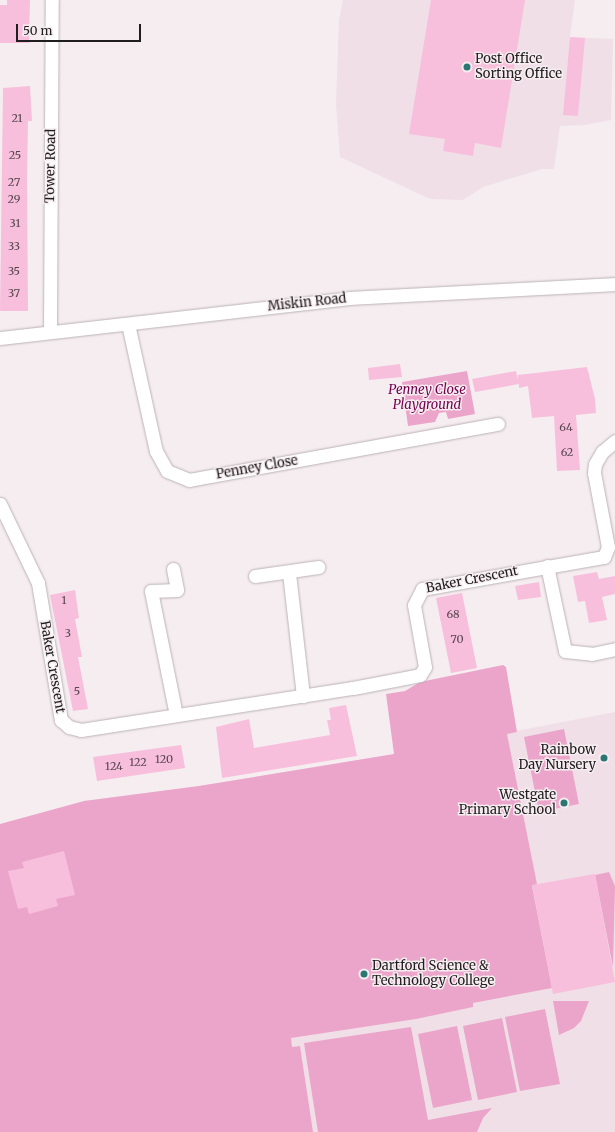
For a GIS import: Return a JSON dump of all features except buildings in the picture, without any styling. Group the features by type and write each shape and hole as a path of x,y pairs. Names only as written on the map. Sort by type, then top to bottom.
{"street":[{"name":"Tower Road","path":"50,332 52,0"},
{"name":"Miskin Road","path":"0,338 350,298 615,284"},
{"name":"Penney Close","path":"128,324 156,451 167,471 189,480 498,424"},
{"name":"Baker Crescent","path":"0,504 38,583 61,720 69,727 81,730 303,696 420,675 425,667 414,605 422,589 604,557 608,547 594,473 595,464 602,452 615,441"},
{"path":"548,566 565,651 592,654 615,649"},
{"path":"254,576 289,573 318,568"},
{"path":"173,569 177,590 151,591 176,715"},
{"path":"289,573 303,696"}],"shaded area":[{"path":"343,0 575,0 570,37 613,39 611,120 585,125 560,126 554,169 542,169 483,187 463,200 430,199 340,157 336,104 339,20"},
{"name":"Dartford Science & Technology College","path":"615,712 615,1132 138,1132 84,801 199,786 395,754"}],"green space":[{"name":"Penney Close Playground","path":"467,371 475,414 448,419 446,412 439,413 435,422 408,426 402,382"},
{"name":"Dartford Science & Technology College","path":"503,665 506,667 517,732 507,734 537,884 532,886 552,988 473,1003 473,1007 416,1019 291,1038 292,1047 300,1046 313,1132 0,1132 0,824 84,801 199,786 394,754 386,694 405,691 420,682"},
{"path":"564,729 579,804 539,812 524,737"},
{"path":"609,872 615,886 613,967 595,875"},
{"path":"553,1001 589,1001 581,1021 574,1028 559,1035"},
{"path":"545,1009 560,1084 520,1091 505,1017"},
{"path":"502,1018 517,1092 478,1100 463,1026"},
{"path":"457,1026 472,1100 433,1108 418,1034"},
{"path":"411,1027 428,1120 492,1108 483,1118 477,1132 318,1132 304,1043"}],"place":[{"name":"Post Office Sorting Office","path":"467,67"},
{"name":"Rainbow Day Nursery","path":"604,758"},
{"name":"Westgate Primary School","path":"564,803"},
{"name":"Dartford Science & Technology College","path":"364,974"}]}
